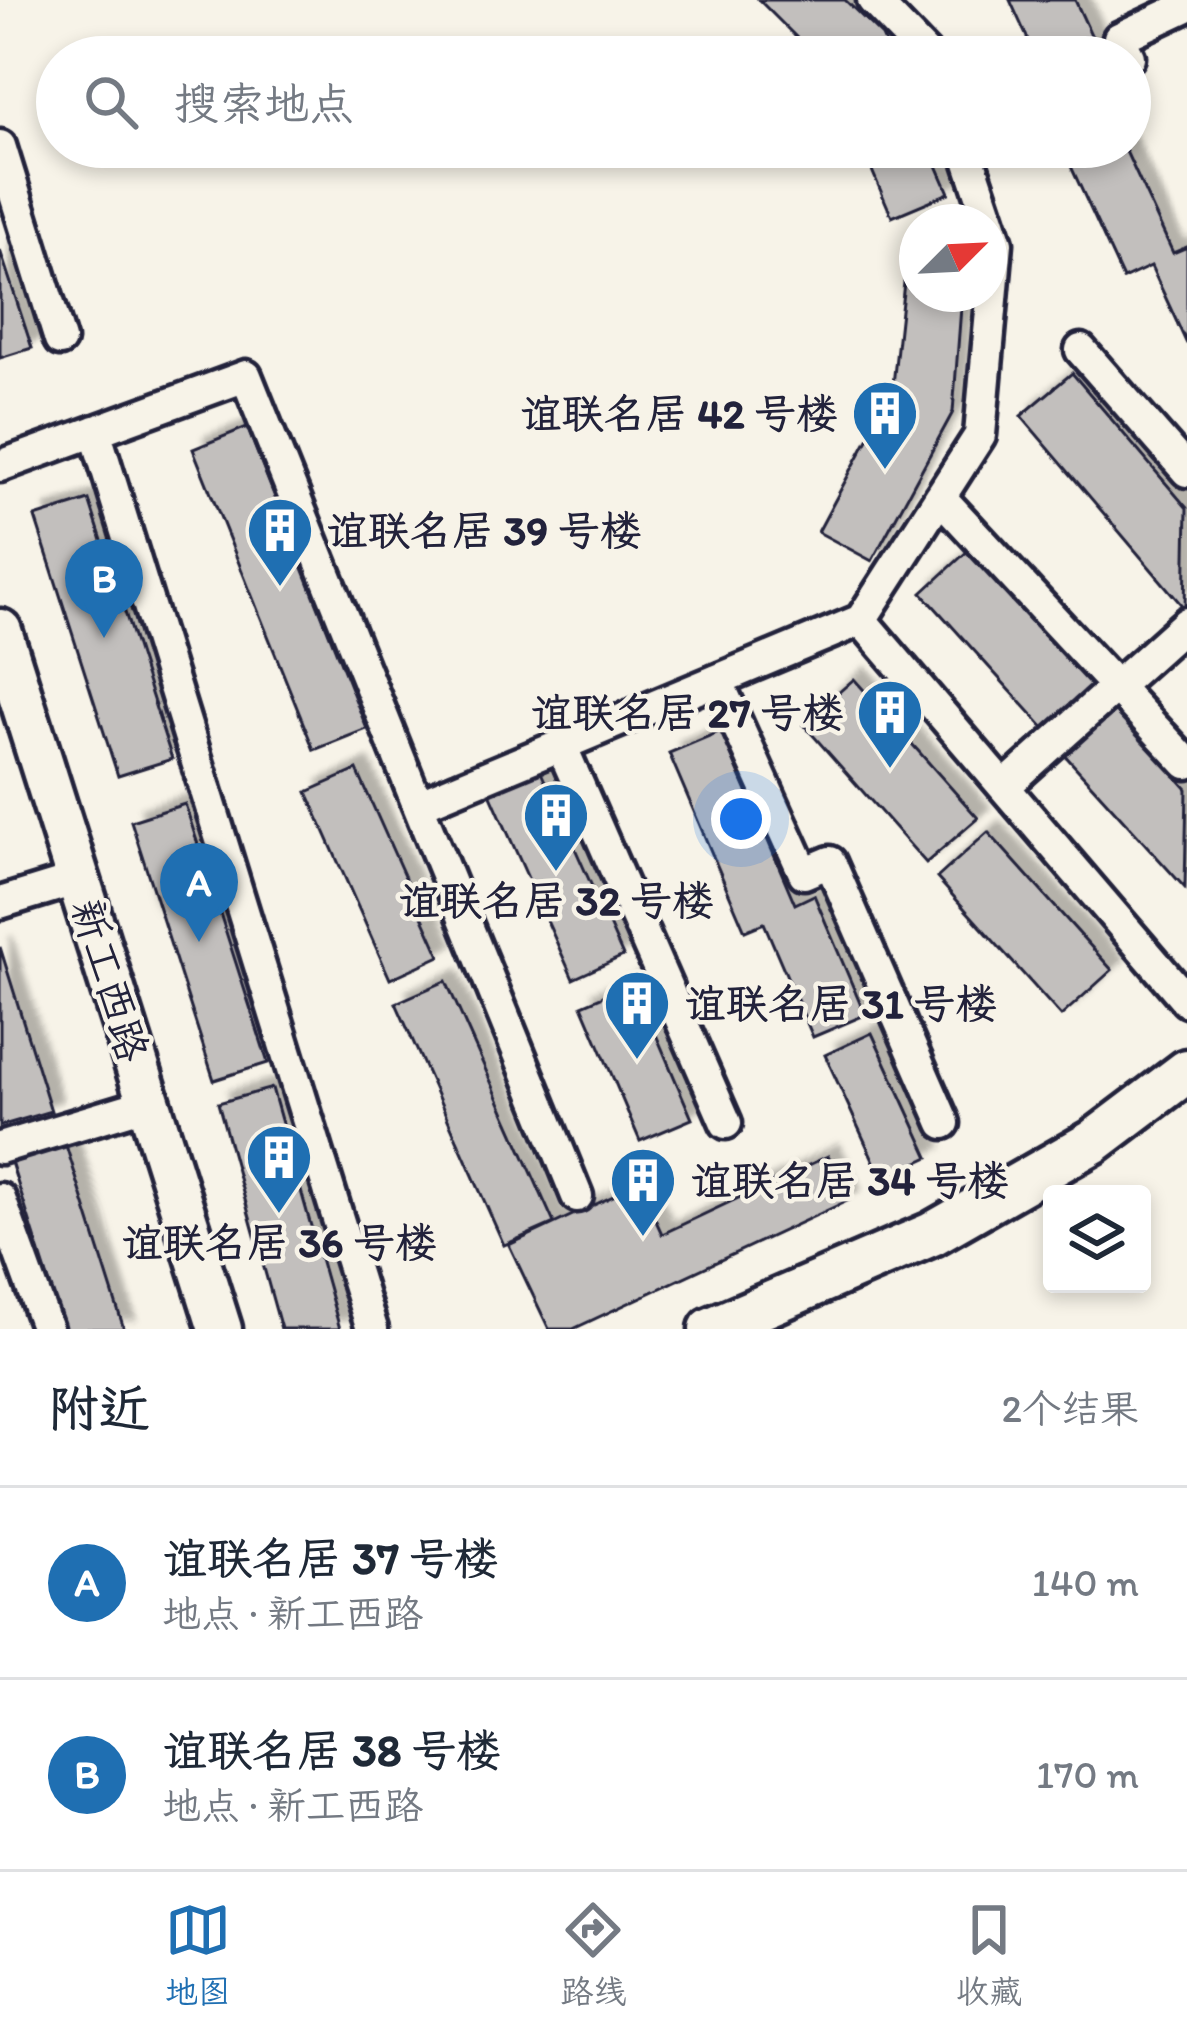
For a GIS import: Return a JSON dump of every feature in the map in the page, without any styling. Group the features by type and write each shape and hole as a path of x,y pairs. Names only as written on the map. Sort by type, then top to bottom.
{"main road":[{"name":"新工西路","path":"0,631 220,1329"},
{"path":"711,1329 932,1234 1094,1142 1187,1071"}],"street":[{"path":"873,0 908,36"},
{"path":"1123,36 1187,6"},
{"path":"0,146 60,340"},
{"path":"418,805 861,620 980,435 997,243 972,168"},
{"path":"1081,350 1186,467"},
{"path":"0,466 247,376 577,1196"},
{"path":"95,431 373,1329"},
{"path":"940,497 1187,763"},
{"path":"861,620 1187,1001"},
{"path":"1004,787 1187,623"},
{"path":"718,680 804,873 830,862 944,1123"},
{"path":"561,745 726,1123"},
{"path":"0,903 78,879"},
{"path":"0,1148 148,1103"},
{"path":"0,1199 46,1329"}],"building":[{"path":"759,0 845,0 882,36 795,36"},
{"path":"1010,0 1075,0 1092,36 1026,36"},
{"path":"871,168 938,168 949,193 923,204 899,204 899,214 892,217"},
{"path":"1072,168 1134,168 1173,253 1187,247 1187,344 1151,266 1123,279"},
{"path":"0,250 32,348 0,358"},
{"name":"谊联名居 42 号楼","path":"901,312 961,312 953,412 872,561 818,532 892,394"},
{"path":"1072,373 1187,508 1185,609 1021,416"},
{"name":"谊联名居 39 号楼","path":"247,427 367,729 314,750 193,449"},
{"path":"89,500 172,759 118,776 35,517"},
{"path":"972,547 1097,684 1046,730 922,593"},
{"name":"谊联名居 27 号楼","path":"854,679 978,818 926,863 803,724"},
{"path":"1112,705 1187,789 1185,888 1061,751"},
{"path":"721,731 795,904 814,895 865,1015 813,1037 764,923 745,931 669,753"},
{"path":"357,770 440,956 390,979 307,792"},
{"name":"谊联名居 32 号楼","path":"540,770 623,956 573,979 490,793"},
{"path":"185,804 268,1063 214,1080 131,821"},
{"path":"988,832 1112,970 1061,1016 937,878"},
{"path":"0,947 51,1111 0,1126"},
{"path":"446,981 554,1223 504,1245 396,1003"},
{"name":"谊联名居 31 号楼","path":"634,983 692,1119 640,1141 582,1005"},
{"path":"872,1033 929,1157 882,1179 825,1055"},
{"name":"谊联名居 36 号楼","path":"272,1088 340,1329 281,1329 218,1103"},
{"path":"64,1139 124,1329 64,1329 9,1156"},
{"name":"谊联名居 34 号楼","path":"828,1156 849,1200 573,1329 549,1329 509,1245 639,1184 662,1234"}],"place":[{"name":"谊联名居 42 号楼","path":"885,472"},
{"name":"谊联名居 39 号楼","path":"280,589"},
{"name":"谊联名居 38 号楼","path":"104,638"},
{"name":"谊联名居 27 号楼","path":"890,771"},
{"name":"谊联名居 32 号楼","path":"556,874"},
{"name":"谊联名居 37 号楼","path":"199,942"},
{"name":"谊联名居 31 号楼","path":"637,1062"},
{"name":"谊联名居 36 号楼","path":"279,1216"},
{"name":"谊联名居 34 号楼","path":"643,1239"}]}
